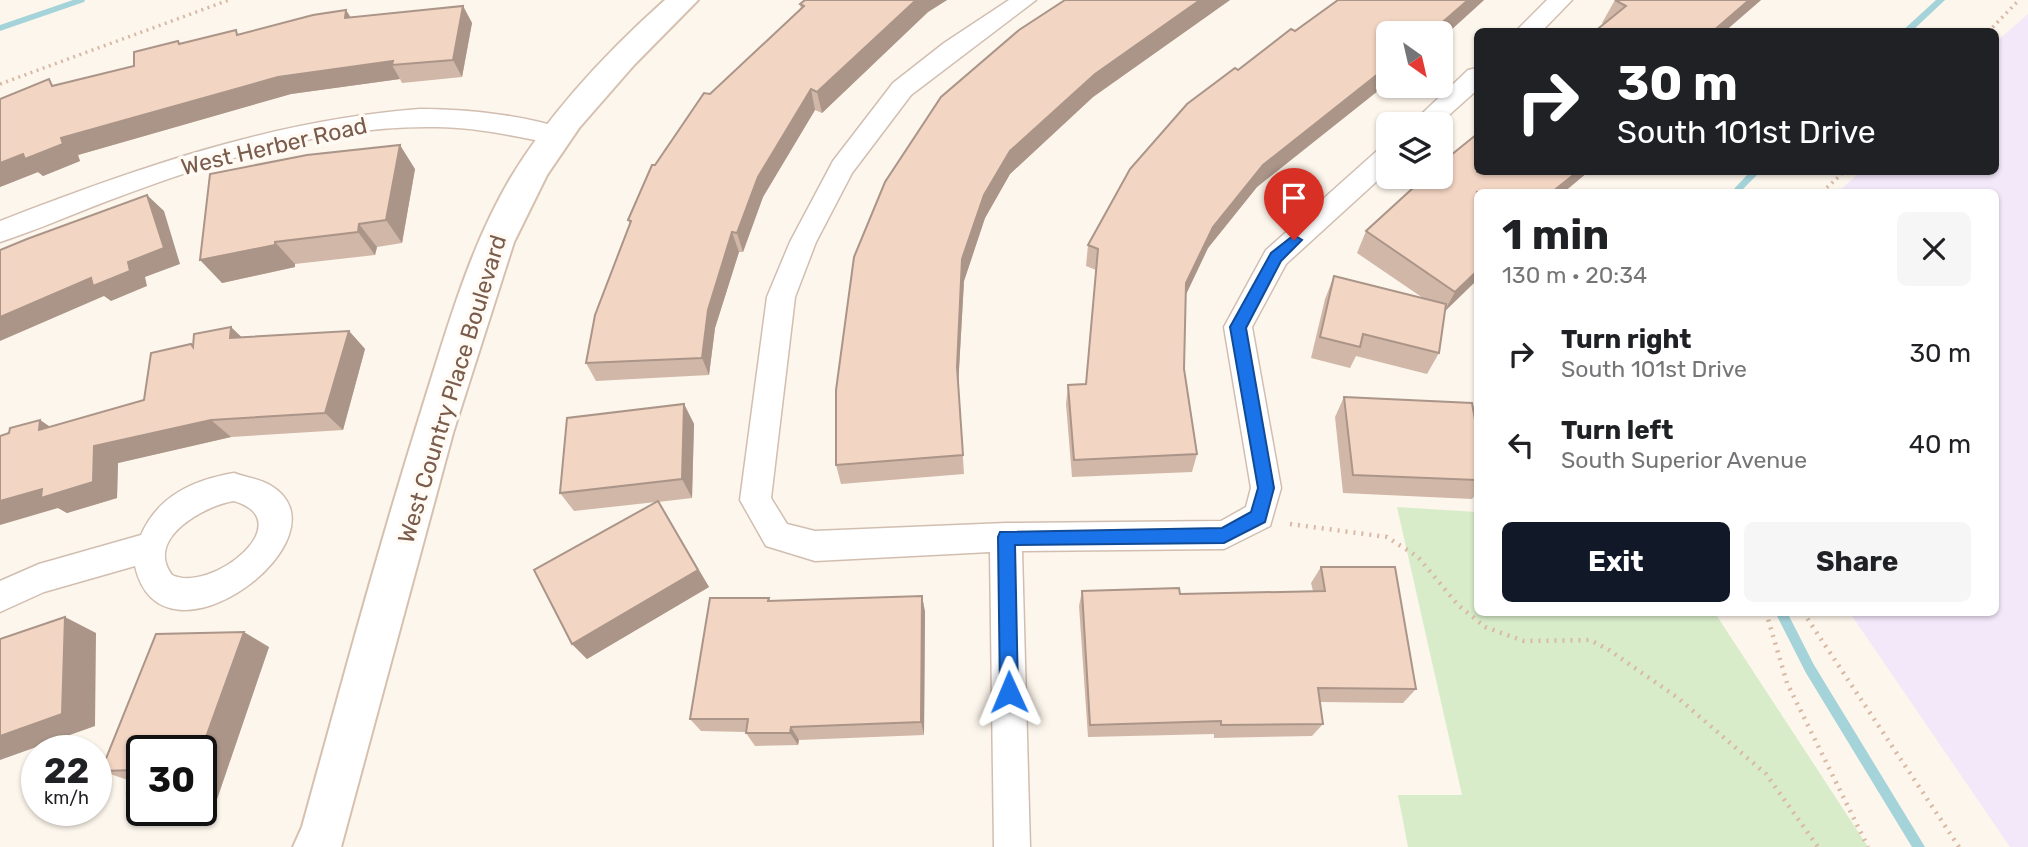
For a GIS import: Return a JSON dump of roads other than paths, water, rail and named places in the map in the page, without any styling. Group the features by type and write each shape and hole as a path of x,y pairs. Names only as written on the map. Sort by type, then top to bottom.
{"street":[{"name":"West Country Place Boulevard","path":"321,842 434,431 476,300 503,227 518,195 557,135 612,66 683,0"},
{"path":"1025,0 952,50 902,89 842,168 803,242 781,297 755,500 777,536 815,546 1006,537 1224,535 1259,516 1266,488 1238,327 1276,257 1376,167"},
{"path":"1530,28 1561,0"},
{"path":"1436,112 1474,79"},
{"name":"West Herber Road","path":"0,232 159,173 278,140 349,125 421,118 490,123 557,135"},
{"path":"1006,537 1012,847"},
{"path":"0,597 39,579 150,547"}],"waterway":[{"path":"0,28 81,0"},
{"path":"1910,28 1941,0"},
{"path":"1738,189 1752,175"},
{"path":"1783,616 1810,669 1919,847"}]}
